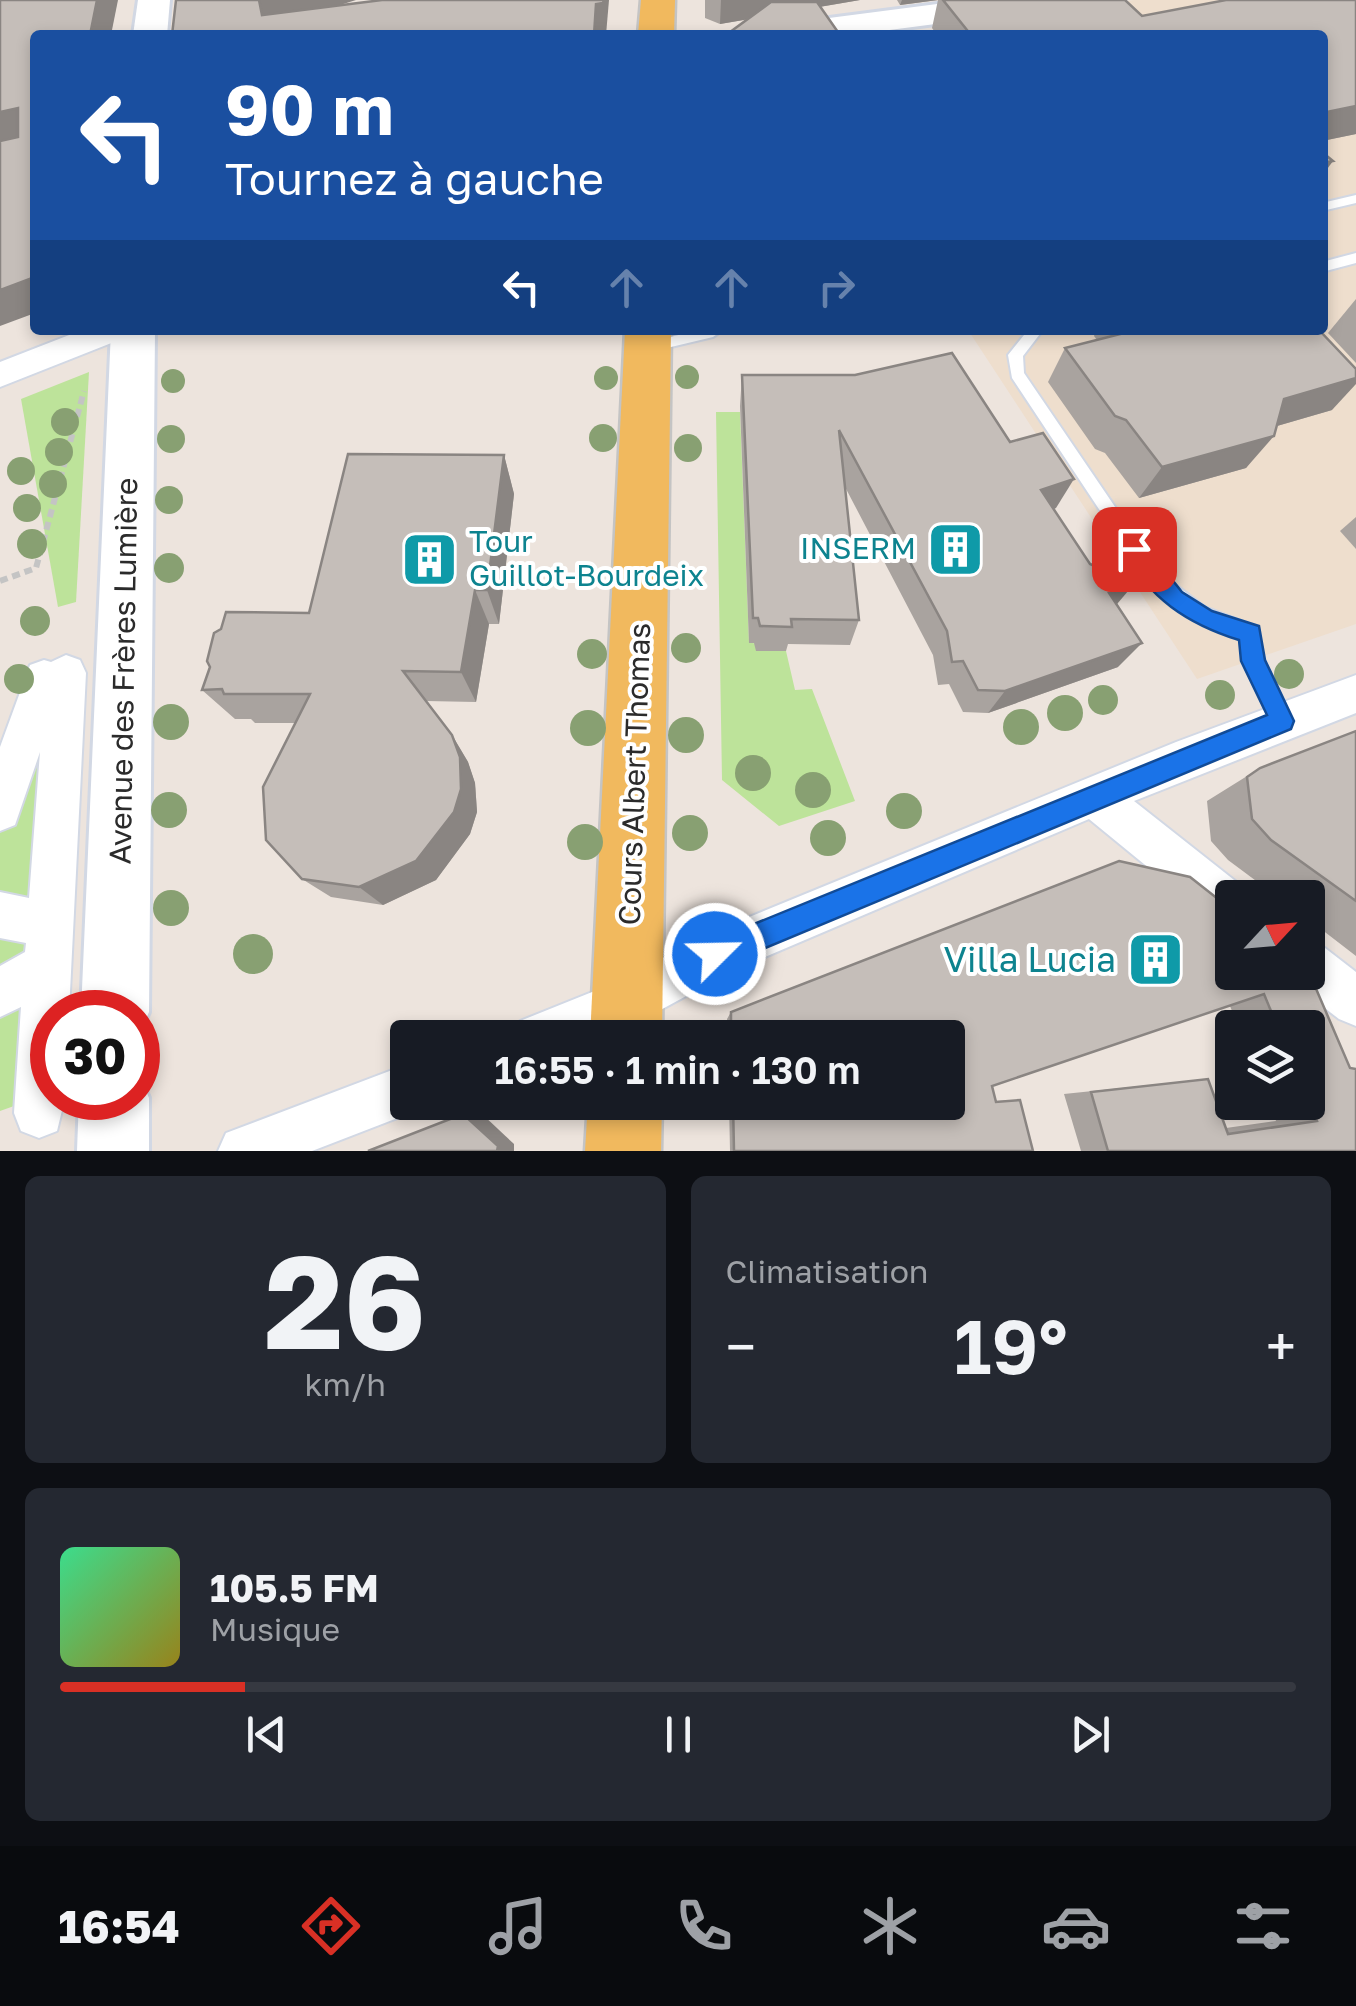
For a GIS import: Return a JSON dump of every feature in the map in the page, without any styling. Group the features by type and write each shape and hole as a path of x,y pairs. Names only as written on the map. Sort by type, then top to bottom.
{"main road":[{"path":"151,30 154,0"},
{"path":"656,30 658,0"},
{"path":"812,30 1043,0"},
{"name":"Avenue des Frères Lumière","path":"116,990 133,335"},
{"name":"Cours Albert Thomas","path":"626,1020 648,339"},
{"path":"113,1151 114,1120"},
{"path":"624,1151 625,1120"}],"street":[{"path":"0,375 100,335"},
{"path":"0,810 55,676 58,801 46,990"},
{"path":"626,1020 715,954 1356,694"},
{"path":"1095,797 1215,893"},
{"path":"0,835 58,801"},
{"path":"0,915 49,945"},
{"path":"0,993 49,945"},
{"path":"1325,977 1356,1002"},
{"path":"244,1151 390,1096"}],"lane":[{"path":"1328,205 1356,199"},
{"path":"1328,265 1356,258"},
{"path":"648,339 685,335"},
{"path":"1032,335 1015,355 1017,374 1154,578 1174,599 1206,620 1251,633 1253,661 1282,721"}],"path":[{"path":"0,581 36,568 89,372"}],"shaded area":[{"path":"1134,0 1356,0 1356,624 1197,679 971,335 1328,335 1328,30 968,30 963,24"}],"green space":[{"path":"89,372 76,602 58,607 21,399"},
{"path":"716,412 740,412 749,642 786,651 795,690 812,689 855,801 779,826 722,780"},
{"path":"71,672 51,990 30,990 30,1100 0,1111 0,782"}],"building":[{"path":"0,0 97,0 91,30 30,30 30,279 0,290 0,141 18,137 18,108 0,112"},
{"path":"176,0 259,0 262,15 382,0 604,0 596,4 594,30 173,30"},
{"path":"943,0 1125,0 1142,16 1226,0 1356,0 1356,106 1328,112 1328,30 967,30"},
{"path":"771,2 817,2 837,30 733,30"},
{"path":"1116,335 1324,335 1356,369 1356,378 1284,399 1274,436 1162,467 1126,420 1115,416 1065,348"},
{"path":"952,353 1010,442 1043,433 1074,479 1041,490 1090,564 1134,584 1109,593 1142,643 1005,691 978,690 963,661 952,662 947,631 839,430 859,620 791,619 792,627 760,626 758,618 753,618 742,375 855,375"},
{"path":"348,454 504,455 487,590 475,590 461,672 403,671 452,735 460,757 461,789 454,812 416,861 359,887 302,879 266,840 263,787 310,694 224,694 222,689 202,690 210,667 207,661 214,633 221,629 226,612 309,613"},
{"path":"1356,731 1356,901 1271,840 1252,819 1247,777 1260,768"},
{"path":"1119,861 1190,877 1215,897 1215,990 1317,990 1350,1068 1356,1069 1356,1151 1108,1151 1091,1092 1208,1079 1215,1098 1215,1120 1223,1120 1228,1134 1325,1120 1325,1010 1271,1010 1264,994 992,1086 996,1102 1020,1100 1033,1151 734,1151 733,1120 965,1120 965,1020 731,1020 731,1012"},
{"path":"448,1120 470,1120 498,1146 497,1151 368,1151"}],"place":[{"name":"INSERM","path":"955,549"},
{"name":"Tour Guillot-Bourdeix","path":"430,559"},
{"name":"Villa Lucia","path":"1155,960"}],"route":[{"path":"715,954 1282,721 1253,661 1251,633 1206,620 1174,599 1134,549"}]}
